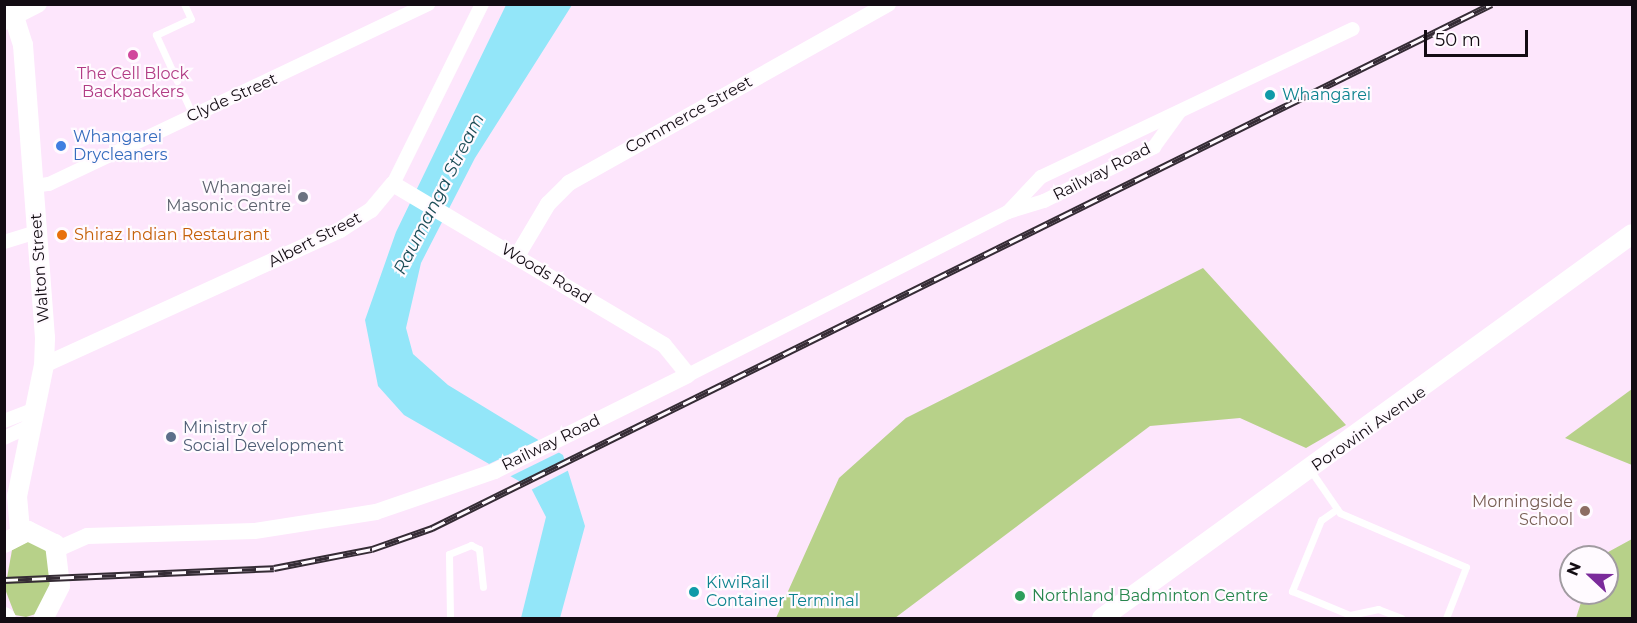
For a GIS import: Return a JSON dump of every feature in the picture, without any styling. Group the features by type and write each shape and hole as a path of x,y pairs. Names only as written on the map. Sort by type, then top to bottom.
{"main road":[{"name":"Walton Street","path":"10,14 23,45 44,365 17,496 12,537"},
{"name":"Porowini Avenue","path":"1103,618 1311,471 1632,234"},
{"path":"12,537 42,534 58,549 60,586 44,618"}],"street":[{"path":"10,14 39,4"},
{"name":"Clyde Street","path":"34,186 49,184 428,4"},
{"name":"Albert Street","path":"44,365 340,230 371,210 393,184 482,4"},
{"name":"Commerce Street","path":"517,256 548,204 569,183 888,4"},
{"name":"Railway Road","path":"1008,212 1041,177 1353,29"},
{"name":"Railway Road","path":"58,549 87,536 211,534 335,520 495,471 1008,212 1044,201 1154,147 1180,111"},
{"name":"Woods Road","path":"393,184 464,224 668,348 688,375"},
{"path":"4,242 37,232"},
{"path":"4,421 34,417"},
{"path":"4,438 34,417"}],"lane":[{"path":"177,81 156,35 190,19 184,4"},
{"path":"184,96 193,115"},
{"path":"1311,471 1337,509 1466,567 1446,618"},
{"path":"1337,509 1322,520 1292,591 1350,615 1378,609 1401,618"},
{"path":"450,618 449,554 471,546 479,549 483,587"}],"green space":[{"path":"1203,268 1346,425 1306,448 1240,418 1150,426 895,618 776,618 839,478 906,418"},
{"path":"1632,389 1632,465 1565,438"},
{"path":"1632,539 1632,618 1576,618 1580,605 1619,605 1619,546"},
{"path":"31,540 43,546 52,560 50,589 39,613 26,617 15,615 5,589 12,550"}],"water":[{"name":"Raumanga Stream","path":"506,5 572,5 475,158 421,263 406,328 413,354 448,385 563,455 585,526 560,618 521,618 546,517 531,488 404,415 378,386 365,320 396,232"}],"pier":[{"path":"541,439 562,451 509,477 489,464"},
{"path":"568,460 571,469 529,491 520,484"}],"railway":[{"path":"4,580 274,568 372,549 432,528 1492,4"}],"place":[{"name":"The Cell Block Backpackers","path":"133,55"},
{"name":"Whangārei","path":"1270,95"},
{"name":"Whangarei Drycleaners","path":"61,146"},
{"name":"Whangarei Masonic Centre","path":"303,197"},
{"name":"Shiraz Indian Restaurant","path":"62,235"},
{"name":"Ministry of Social Development","path":"171,437"},
{"name":"Morningside School","path":"1585,511"},
{"name":"KiwiRail Container Terminal","path":"694,592"},
{"name":"Northland Badminton Centre","path":"1020,596"}]}
